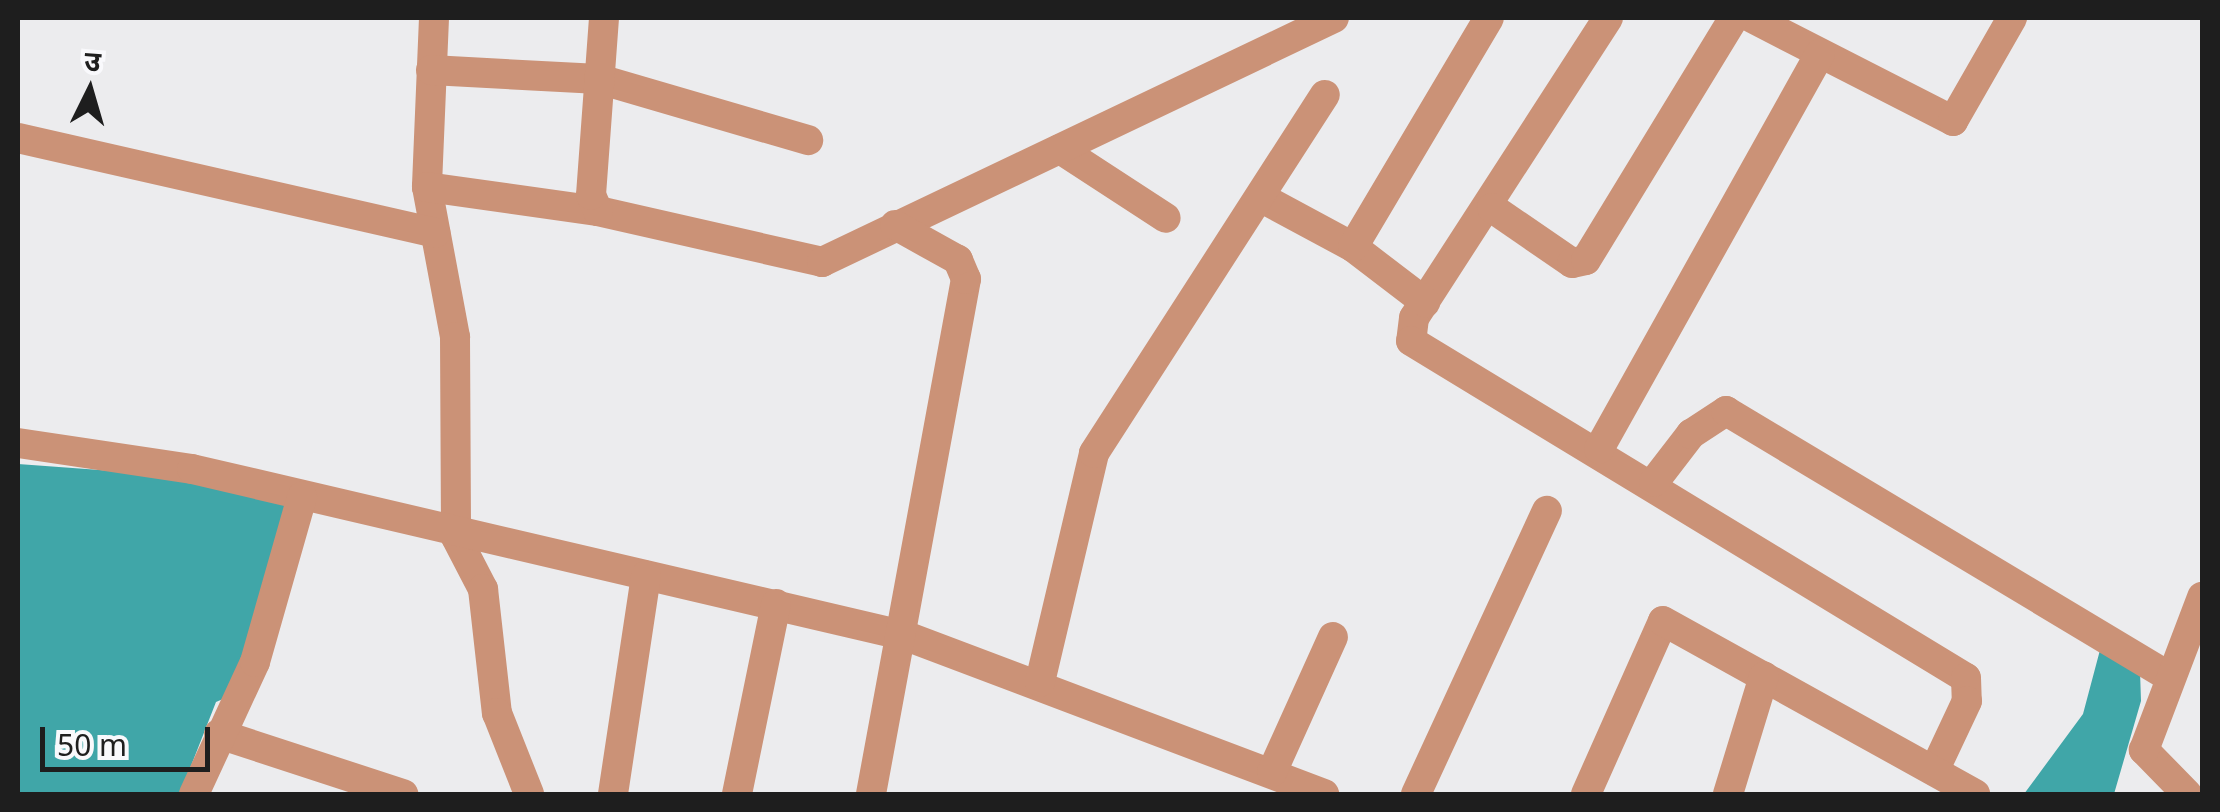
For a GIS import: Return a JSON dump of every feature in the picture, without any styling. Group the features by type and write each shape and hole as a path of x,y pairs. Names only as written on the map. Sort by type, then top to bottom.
{"street":[{"path":"419,18 434,18 427,187 455,337 456,536 483,589 497,713 529,794"},
{"path":"598,212 591,195 604,18"},
{"path":"427,187 598,212 813,263 1334,18"},
{"path":"1353,247 1489,18"},
{"path":"1608,18 1492,208 1425,302 1410,329 1418,352 1599,449 1966,678 1967,701 1934,771"},
{"path":"1492,208 1572,263 1586,260 1734,18"},
{"path":"1771,22 1820,54 1953,121 2012,18"},
{"path":"1599,449 1820,54"},
{"path":"430,70 599,79 808,140"},
{"path":"1040,682 1094,453 1324,95"},
{"path":"18,138 435,233"},
{"path":"1060,149 1166,218"},
{"path":"1260,197 1353,247 1425,302"},
{"path":"871,794 906,636 966,279 958,260 895,225"},
{"path":"1654,482 1691,434 1726,411 2168,676"},
{"path":"18,444 192,469 456,536 646,575 906,636 1040,682 1324,794"},
{"path":"194,794 218,734 255,662 302,497"},
{"path":"1416,794 1548,511"},
{"path":"613,794 646,575"},
{"path":"2187,794 2144,758 2168,676 2202,597"},
{"path":"737,794 776,604"},
{"path":"1586,794 1664,621 1975,794"},
{"path":"1272,772 1333,637"},
{"path":"1749,794 1730,794 1764,676"},
{"path":"218,734 402,794"}],"water":[{"path":"18,464 168,475 295,508 239,692 216,702 180,794 18,794"},
{"path":"2100,650 2140,671 2141,701 2114,794 2024,794 2083,714"}]}
